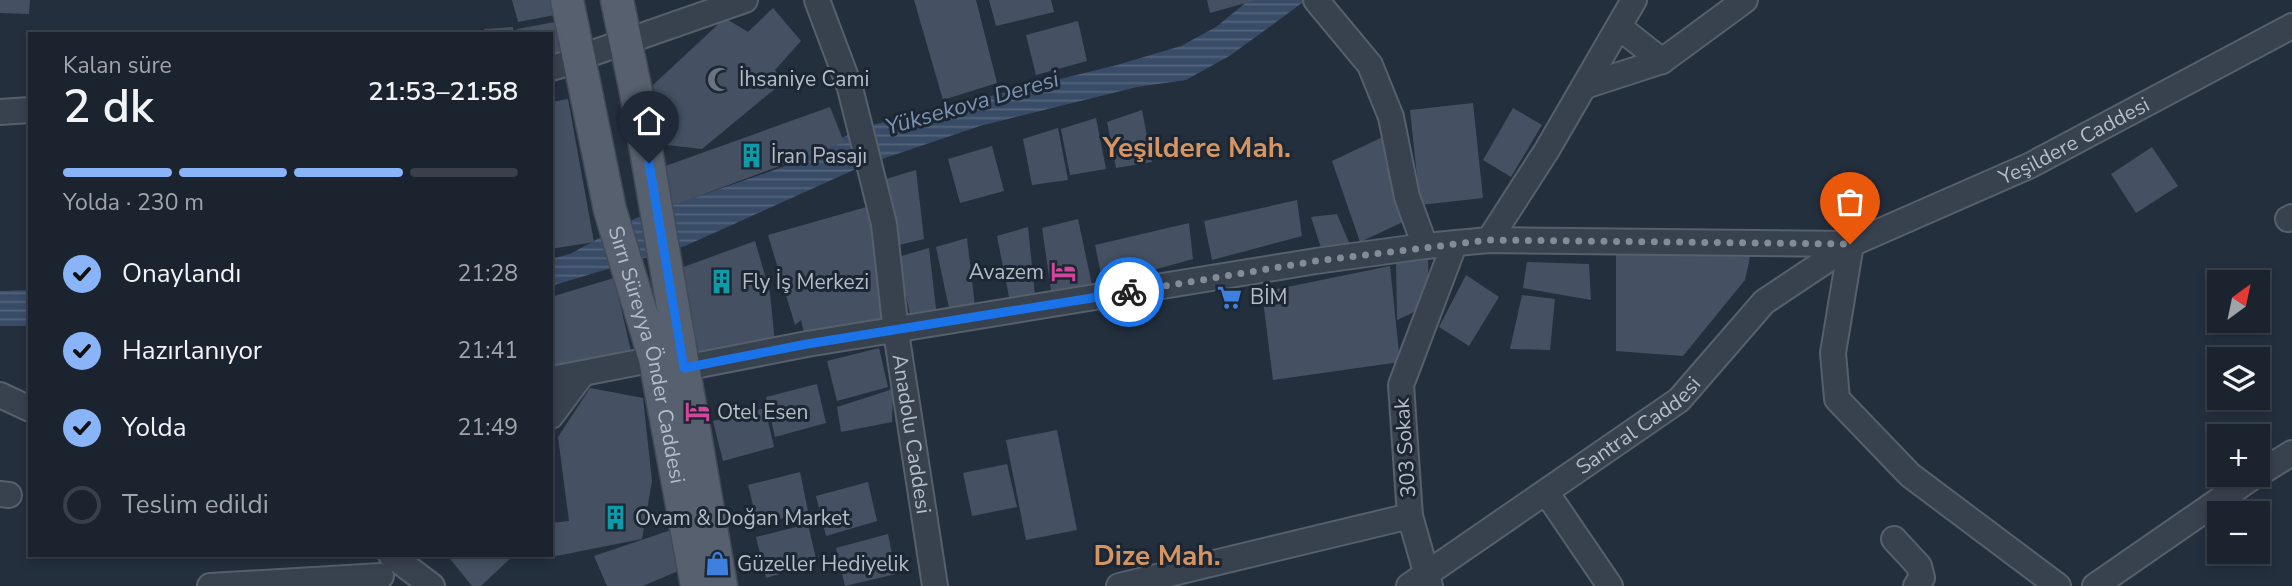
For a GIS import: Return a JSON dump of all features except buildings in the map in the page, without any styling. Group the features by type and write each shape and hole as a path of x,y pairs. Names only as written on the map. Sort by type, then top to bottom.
{"main road":[{"name":"Sırrı Süreyya Önder Caddesi","path":"567,0 573,61 610,210 632,289 670,363 721,586"},
{"name":"Sırrı Süreyya Önder Caddesi","path":"617,0 669,284 670,363 697,586"}],"street":[{"path":"573,61 745,0"},
{"name":"Anadolu Caddesi","path":"817,0 850,88 884,224 896,331 934,586"},
{"path":"1489,240 1585,86 1634,0"},
{"path":"1585,86 1662,61 1745,0"},
{"path":"1318,3 1370,65 1391,117 1406,197 1425,246"},
{"name":"Yeşildere Caddesi","path":"1850,244 2031,165 2292,26"},
{"path":"1619,27 1662,61"},
{"path":"0,112 28,110"},
{"path":"553,379 896,331 1316,261 1425,246 1489,240 1850,244 1833,354 1837,399 1910,475 2058,586"},
{"name":"Santral Caddesi","path":"1421,582 1679,400 1764,302 1850,244"},
{"name":"303 Sokak","path":"1421,582 1410,516 1401,385 1454,245"},
{"path":"553,413 583,373"},
{"path":"0,395 28,408"},
{"path":"2270,466 2292,453"},
{"path":"2095,586 2238,487"},
{"path":"1546,492 1610,586"},
{"path":"1119,586 1410,516"},
{"path":"1894,540 1919,566 1922,578 1916,586"},
{"path":"210,586 389,569 432,586"}],"water":[{"name":"Yüksekova Deresi","path":"1249,0 1306,0 1231,55 1186,80 1137,87 980,126 867,164 685,246 553,285 553,258 570,254 636,218 783,167 864,127 1117,65 1181,46 1216,27"},
{"path":"28,290 28,326 0,326 0,291"}],"way so far":[{"path":"1129,292 1316,261 1489,240 1850,244"}],"place":[{"name":"İhsaniye Cami","path":"719,79"},
{"name":"İran Pasajı","path":"751,156"},
{"name":"Avazem","path":"1064,272"},
{"name":"Fly İş Merkezi","path":"722,282"},
{"name":"BİM","path":"1230,297"},
{"name":"Otel Esen","path":"697,412"},
{"name":"Ovam & Doğan Market","path":"615,518"},
{"name":"Güzeller Hediyelik","path":"717,564"}],"district":[{"name":"Yeşildere Mah.","path":"1197,148"},
{"name":"Dize Mah.","path":"1157,556"}],"route":[{"path":"649,163 684,368 807,344 1129,292"}]}
